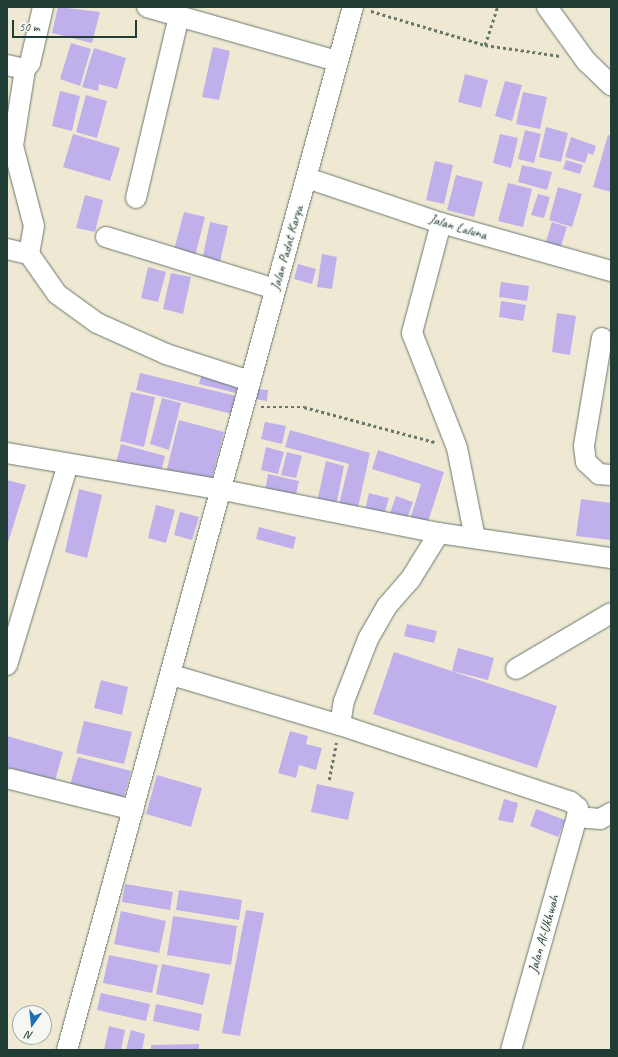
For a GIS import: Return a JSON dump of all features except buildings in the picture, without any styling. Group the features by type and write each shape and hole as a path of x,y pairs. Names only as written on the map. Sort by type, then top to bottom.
{"street":[{"path":"29,254 34,226 13,146 16,67 30,63 43,7"},
{"path":"147,7 336,61"},
{"path":"547,7 586,60 611,85"},
{"name":"Jalan Padat Karya","path":"67,1050 223,490 243,416 250,381 307,178 336,61 359,8"},
{"path":"136,198 179,16"},
{"name":"Jalan Laluna","path":"307,178 441,223 611,271"},
{"path":"441,223 412,333 456,448 475,538"},
{"path":"106,237 276,289"},
{"path":"7,249 29,254 57,294 97,323 166,354 250,381"},
{"path":"602,338 584,446 586,462 599,474 611,475"},
{"path":"7,453 223,490 439,533 611,558"},
{"path":"7,665 68,464"},
{"path":"340,725 358,659 387,606 410,580 439,533"},
{"path":"516,669 611,613"},
{"path":"172,675 340,725 571,802 578,808 577,817 600,819 611,814"},
{"path":"10,779 133,810"},
{"name":"Jalan Al-Ukhwah","path":"511,1050 577,817"}],"path":[{"path":"485,45 496,7"},
{"path":"359,8 485,45 586,60"},
{"path":"243,416 257,407 304,407 456,448"},
{"path":"329,780 340,725"}]}
